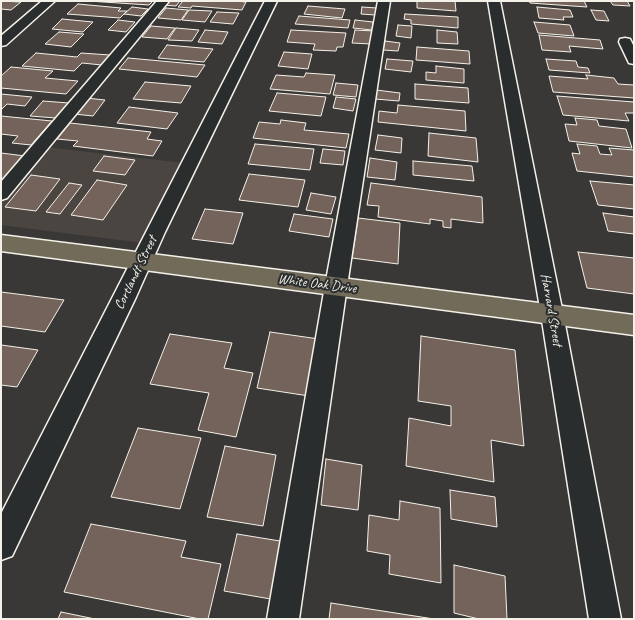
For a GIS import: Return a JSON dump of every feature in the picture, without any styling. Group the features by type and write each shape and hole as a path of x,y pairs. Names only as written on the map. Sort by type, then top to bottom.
{"main road":[{"name":"White Oak Drive","path":"1,243 634,324"}],"street":[{"path":"1,42 49,1"},
{"path":"1,194 163,1"},
{"name":"Cortlandt Street","path":"1,545 271,1"},
{"path":"283,619 336,286 384,1"},
{"name":"Harvard Street","path":"494,1 552,314 605,619"},
{"path":"625,42 634,60"}],"shaded area":[{"path":"45,147 184,163 143,243 1,225 1,200"}],"building":[{"path":"1,1 21,2 11,10 1,9"},
{"path":"88,1 153,1 149,5"},
{"path":"166,1 180,1 176,6 163,5"},
{"path":"183,1 246,2 242,10 192,6 191,8 178,7"},
{"path":"417,1 455,1 456,11 417,8"},
{"path":"529,1 584,1 587,7 530,3"},
{"path":"610,1 627,1 630,6 613,5"},
{"path":"78,4 121,8 118,11 127,11 120,18 67,14"},
{"path":"308,6 345,9 342,18 304,14"},
{"path":"132,7 148,9 141,16 124,14"},
{"path":"362,7 377,8 375,15 361,14"},
{"path":"537,7 570,10 573,17 563,17 564,20 539,18"},
{"path":"166,8 188,10 181,20 158,18"},
{"path":"189,10 212,11 205,22 182,20"},
{"path":"591,10 604,11 609,21 596,20"},
{"path":"217,12 239,13 233,24 210,22"},
{"path":"405,14 458,17 458,28 411,24 411,20 404,19"},
{"path":"299,16 350,20 348,28 295,24"},
{"path":"62,19 93,22 83,32 52,29"},
{"path":"118,20 135,22 126,32 108,30"},
{"path":"355,20 373,22 372,30 353,28"},
{"path":"534,22 570,25 574,36 538,33"},
{"path":"398,25 412,26 411,38 396,36"},
{"path":"151,26 175,28 167,39 142,37"},
{"path":"176,28 199,30 192,41 168,40"},
{"path":"205,30 228,32 222,44 198,42"},
{"path":"291,30 346,33 343,47 337,47 336,51 313,50 315,44 287,42"},
{"path":"355,30 374,31 371,44 352,43"},
{"path":"437,30 457,32 458,44 437,43"},
{"path":"59,32 84,34 71,47 45,44"},
{"path":"539,35 600,40 603,49 569,46 571,52 542,50"},
{"path":"385,41 400,43 398,51 383,50"},
{"path":"167,45 213,49 204,62 158,58"},
{"path":"417,47 469,51 470,64 416,60"},
{"path":"284,52 312,54 308,69 278,66"},
{"path":"36,53 77,57 81,53 110,55 102,65 82,63 74,71 22,66"},
{"path":"128,58 205,65 197,77 119,69"},
{"path":"387,59 413,61 411,72 385,69"},
{"path":"546,59 576,61 578,67 588,68 590,73 549,70"},
{"path":"436,66 464,69 464,83 426,80 426,72 436,73"},
{"path":"11,67 53,71 45,78 78,81 66,94 1,88 1,76"},
{"path":"306,73 335,75 330,94 270,89 276,75 304,77"},
{"path":"586,75 614,78 618,84 634,85 634,98 553,92 549,76 588,79"},
{"path":"145,82 191,86 181,103 133,99"},
{"path":"336,83 358,85 356,97 333,95"},
{"path":"415,84 468,88 469,103 415,99"},
{"path":"376,90 400,93 399,101 375,99"},
{"path":"277,93 326,97 321,116 269,111"},
{"path":"1,94 32,97 25,106 7,104 1,110"},
{"path":"557,96 634,102 634,113 625,113 629,121 563,115"},
{"path":"336,97 356,99 353,111 333,108"},
{"path":"86,98 105,100 93,116 74,114"},
{"path":"43,101 69,103 56,118 30,116"},
{"path":"398,105 465,111 466,131 378,122 379,111 397,113"},
{"path":"129,107 178,113 167,129 117,123"},
{"path":"1,116 52,121 31,145 12,143 18,136 1,134"},
{"path":"575,118 597,120 599,126 626,129 632,148 569,141 565,124 577,125"},
{"path":"281,120 306,123 304,130 349,134 346,148 253,138 259,122 280,124"},
{"path":"70,123 151,132 147,139 162,141 153,156 73,146 78,141 57,139"},
{"path":"429,133 476,138 478,162 428,156"},
{"path":"378,135 402,138 401,153 375,150"},
{"path":"255,144 314,149 310,170 248,164"},
{"path":"577,144 597,146 600,154 612,155 609,148 634,150 634,177 577,171 572,153 580,154"},
{"path":"323,149 345,151 343,165 320,163"},
{"path":"1,153 25,156 1,184"},
{"path":"104,156 135,160 125,175 93,171"},
{"path":"370,158 397,162 395,180 367,177"},
{"path":"413,161 472,166 474,181 413,175"},
{"path":"249,174 305,180 298,207 239,200"},
{"path":"31,175 60,179 36,211 5,207"},
{"path":"97,180 127,185 103,220 71,215"},
{"path":"590,181 634,185 634,209 598,205"},
{"path":"69,183 82,185 60,214 46,212"},
{"path":"371,183 482,197 483,223 451,219 451,228 443,227 443,221 430,219 430,224 378,217 379,206 367,205"},
{"path":"311,193 336,197 331,214 306,210"},
{"path":"205,209 243,213 233,244 192,239"},
{"path":"603,213 634,217 634,234 608,231"},
{"path":"294,214 333,219 329,237 289,231"},
{"path":"358,218 400,223 398,264 352,258"},
{"path":"578,252 634,258 634,294 587,288"},
{"path":"1,292 64,300 45,332 1,326"},
{"path":"270,332 319,339 309,396 257,388"},
{"path":"170,334 232,343 224,368 253,373 236,437 198,430 209,393 150,384"},
{"path":"421,336 515,350 524,446 491,440 494,482 406,466 409,418 451,426 451,406 418,401"},
{"path":"1,345 38,350 17,387 1,385"},
{"path":"138,428 201,438 180,509 111,497"},
{"path":"225,446 276,455 263,526 207,517"},
{"path":"326,459 362,465 358,510 321,505"},
{"path":"450,490 495,497 497,527 451,519"},
{"path":"400,501 440,508 441,583 389,574 390,555 367,551 369,515 399,520"},
{"path":"91,524 186,541 181,557 221,564 208,619 200,619 64,592"},
{"path":"237,534 280,541 271,599 224,591"},
{"path":"454,565 505,576 507,619 479,619 454,613"},
{"path":"331,603 434,619 329,619"},
{"path":"61,612 95,619 58,619"}]}
